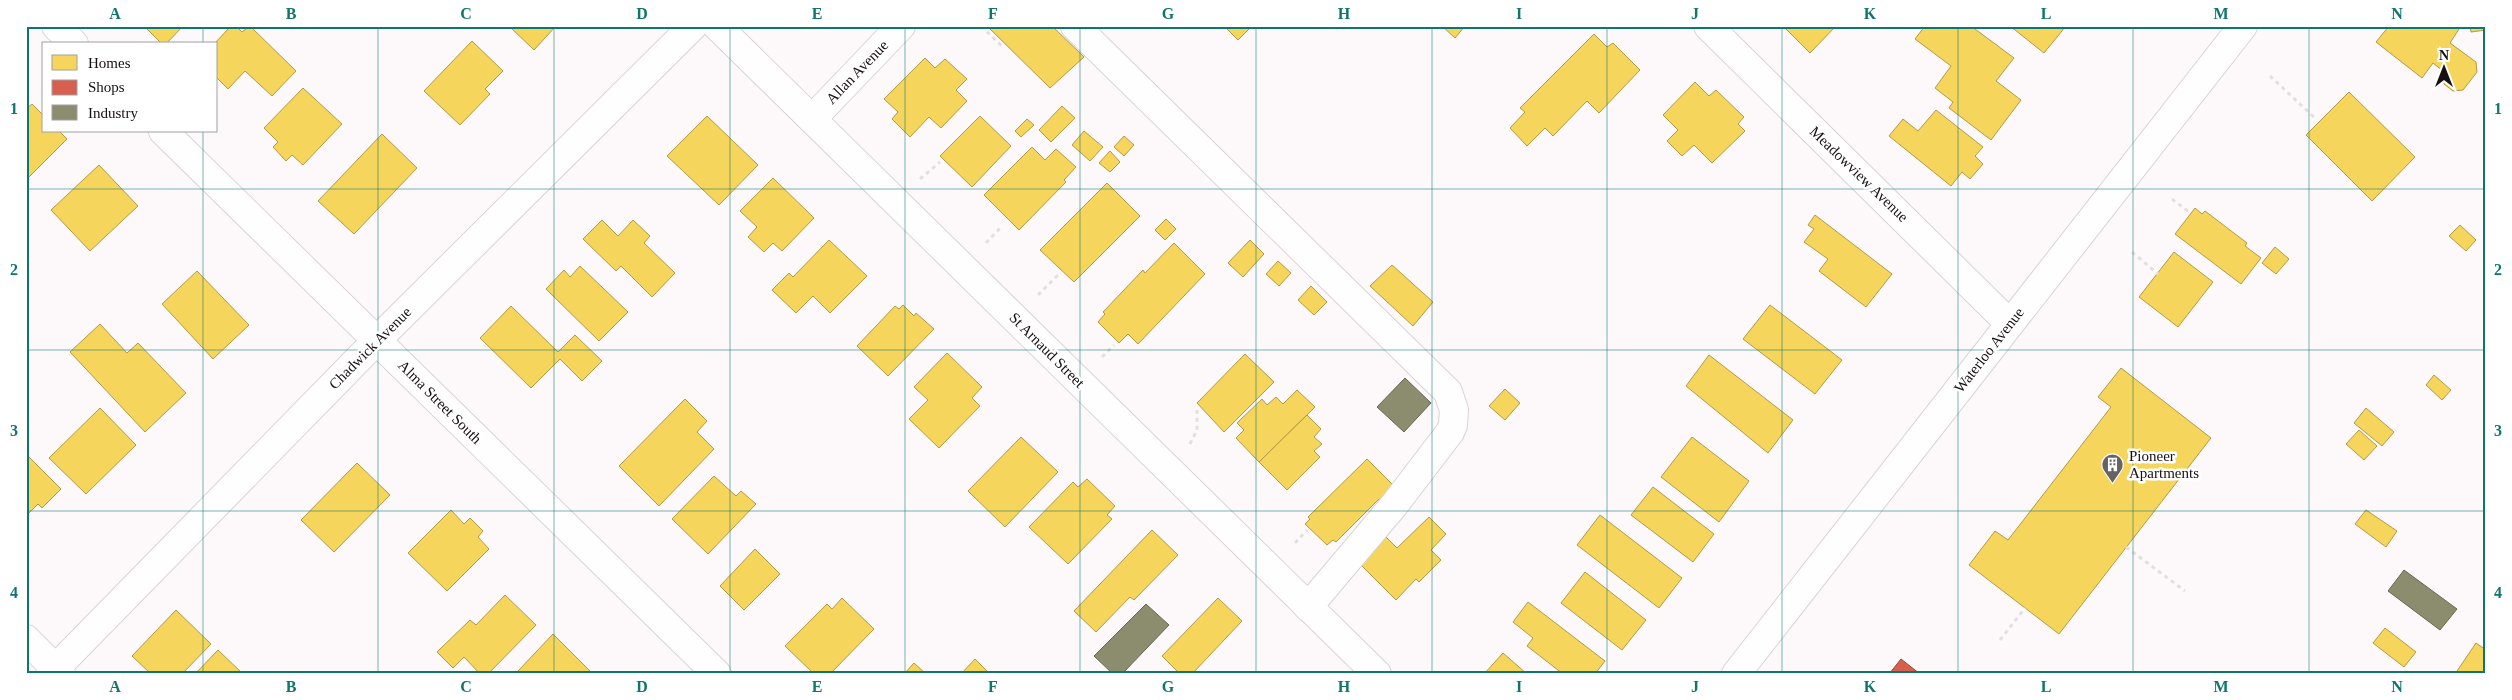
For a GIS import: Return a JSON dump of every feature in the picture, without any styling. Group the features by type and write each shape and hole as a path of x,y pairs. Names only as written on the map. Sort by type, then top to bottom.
{"street":[{"path":"56,26 72,42"},
{"name":"Chadwick Avenue","path":"55,672 378,340 693,26"},
{"name":"St Arnaud Street","path":"717,26 1377,674"},
{"name":"Allan Avenue","path":"812,119 901,26"},
{"path":"1075,26 1448,392 1452,402 1453,425 1445,439 1395,504 1308,607"},
{"name":"Meadowview Avenue","path":"1708,26 2009,323"},
{"name":"Waterloo Avenue","path":"1736,674 2243,26"},
{"name":"Alma Street South","path":"164,132 378,340 716,674"},
{"path":"26,640 55,672"}],"path":[{"path":"981,26 1002,46"},
{"path":"2270,76 2316,119"},
{"path":"918,181 940,162"},
{"path":"2172,199 2189,212"},
{"path":"985,245 1002,226"},
{"path":"2132,252 2158,274"},
{"path":"1037,295 1059,274"},
{"path":"1102,357 1114,344"},
{"path":"1190,444 1198,430 1198,410"},
{"path":"1295,544 1307,530"},
{"path":"2126,547 2186,591"},
{"path":"2000,640 2025,608"}],"building: Homes":[{"path":"144,26 183,26 168,42 160,42"},
{"path":"231,26 236,26 242,32 250,26 296,71 272,96 245,71 228,89 218,79 218,42 216,42"},
{"path":"509,26 556,26 534,50"},
{"path":"987,26 1052,26 1084,57 1050,88"},
{"path":"1224,26 1252,26 1238,40"},
{"path":"1442,26 1465,26 1455,38"},
{"path":"1783,26 1836,26 1810,53"},
{"path":"1925,26 1971,26 2014,58 1996,81 2021,100 1991,140 1949,108 1953,102 1935,88 1951,66 1915,39"},
{"path":"2010,26 2066,26 2044,53"},
{"path":"2389,26 2461,26 2450,43 2476,62 2477,72 2463,90 2453,91 2444,84 2443,71 2433,63 2422,78 2376,42"},
{"path":"2470,26 2486,26 2486,30 2471,32"},
{"path":"1594,34 1607,47 1613,43 1640,70 1599,113 1587,101 1553,136 1545,128 1527,146 1510,128 1525,112 1520,108"},
{"path":"472,41 503,71 485,89 490,94 460,125 424,91"},
{"path":"925,58 935,68 945,59 967,79 956,90 967,101 941,128 929,117 910,137 892,119 898,112 884,99"},
{"path":"1695,82 1709,96 1716,90 1744,117 1738,124 1745,131 1712,163 1694,145 1682,156 1667,141 1678,130 1663,115"},
{"path":"303,88 342,124 303,165 292,155 286,161 273,147 278,142 264,128"},
{"path":"2349,92 2415,157 2372,201 2306,135"},
{"path":"32,104 42,114 42,132 60,132 67,139 26,180 26,109"},
{"path":"1062,106 1075,118 1051,142 1039,130"},
{"path":"1936,110 1983,147 1975,156 1983,164 1970,179 1962,172 1951,186 1889,136 1903,119 1918,131"},
{"path":"707,116 758,165 719,205 667,156"},
{"path":"980,116 1011,146 972,187 940,156"},
{"path":"1027,119 1034,125 1021,137 1015,131"},
{"path":"1084,131 1103,147 1090,161 1072,145"},
{"path":"382,134 417,168 354,234 318,201"},
{"path":"1124,136 1134,145 1124,156 1114,147"},
{"path":"1032,147 1045,160 1056,149 1076,167 1064,180 1066,182 1019,230 984,195"},
{"path":"1110,151 1120,162 1110,172 1099,163"},
{"path":"99,165 138,206 90,251 51,210"},
{"path":"773,178 814,218 782,251 773,243 764,252 748,237 757,227 740,211"},
{"path":"1107,183 1140,216 1074,282 1040,250"},
{"path":"2195,208 2202,214 2205,211 2247,243 2245,246 2261,258 2241,284 2175,234"},
{"path":"1815,215 1892,274 1866,307 1819,271 1828,259 1804,242 1814,229 1808,225"},
{"path":"1166,219 1176,229 1165,240 1155,230"},
{"path":"602,220 618,236 633,220 650,236 644,243 675,273 652,297 621,266 616,271 583,239"},
{"path":"2460,225 2476,240 2466,251 2449,236"},
{"path":"829,240 867,276 830,313 813,296 796,313 772,290 789,273 793,277"},
{"path":"1250,240 1264,254 1243,277 1228,263"},
{"path":"1174,243 1205,274 1138,344 1128,334 1119,343 1098,322 1105,314 1103,312 1143,270 1145,273"},
{"path":"2275,247 2289,259 2276,274 2262,263"},
{"path":"2174,252 2213,282 2178,327 2139,297"},
{"path":"1278,261 1291,273 1279,286 1266,274"},
{"path":"1392,265 1433,302 1413,326 1370,286"},
{"path":"580,266 628,312 599,341 546,289 564,270 570,277"},
{"path":"197,271 249,325 213,359 162,304"},
{"path":"1311,286 1327,302 1314,315 1298,300"},
{"path":"903,305 914,316 916,313 934,329 888,376 857,346 895,306 899,309"},
{"path":"1770,305 1842,360 1815,394 1743,339"},
{"path":"511,306 558,352 575,335 602,361 582,381 560,359 531,388 480,338"},
{"path":"100,324 127,353 138,343 186,393 145,432 70,352"},
{"path":"947,353 982,387 972,398 980,406 939,448 909,419 928,400 914,387"},
{"path":"1245,354 1274,382 1224,432 1197,403"},
{"path":"1709,355 1793,420 1768,453 1686,386"},
{"name":"Pioneer Apartments","path":"2121,368 2211,438 2059,634 1969,565 1995,531 2008,540 2111,407 2098,397"},
{"path":"2434,375 2451,390 2442,400 2426,385"},
{"path":"1505,389 1520,403 1505,420 1489,406"},
{"path":"1297,390 1315,407 1259,462 1236,438 1244,430 1237,423 1262,399 1267,405 1276,397 1283,404"},
{"path":"685,399 707,421 697,432 714,449 659,506 619,466"},
{"path":"100,408 136,445 86,494 49,458"},
{"path":"2366,408 2394,432 2382,446 2354,423"},
{"path":"1307,415 1321,429 1314,437 1322,444 1314,451 1320,457 1287,490 1259,462"},
{"path":"2359,430 2377,446 2364,460 2346,444"},
{"path":"1021,437 1058,472 1005,527 968,491"},
{"path":"1692,437 1749,481 1719,522 1661,477"},
{"path":"27,455 61,489 42,508 38,504 26,516"},
{"path":"1367,459 1397,489 1384,501 1379,499 1336,542 1333,540 1327,545 1305,524 1310,519 1308,517"},
{"path":"357,463 390,495 334,552 301,520"},
{"path":"714,476 736,496 741,491 756,504 708,554 672,519"},
{"path":"1087,479 1115,506 1107,515 1112,519 1068,564 1029,527 1073,482 1078,487"},
{"path":"1653,487 1714,534 1693,562 1631,515"},
{"path":"451,510 464,524 470,518 483,531 478,537 489,549 447,591 408,553"},
{"path":"2366,510 2397,531 2386,547 2355,524"},
{"path":"1600,515 1682,578 1659,608 1577,545"},
{"path":"1429,517 1446,534 1431,550 1441,560 1419,582 1416,579 1396,600 1359,563 1386,537 1397,548"},
{"path":"1152,530 1178,555 1134,600 1130,597 1096,632 1074,611"},
{"path":"755,549 780,574 744,610 720,586"},
{"path":"1585,572 1646,620 1622,650 1561,603"},
{"path":"505,595 536,625 488,674 480,674 464,657 453,668 437,652 470,620 476,625"},
{"path":"842,598 874,629 830,674 814,674 785,646 827,604 832,609"},
{"path":"1218,598 1242,621 1192,674 1180,674 1162,656"},
{"path":"1528,602 1605,661 1595,674 1563,674 1527,646 1533,638 1513,622"},
{"path":"176,610 211,644 182,674 151,674 132,656"},
{"path":"2385,628 2416,652 2404,667 2373,643"},
{"path":"553,634 593,674 521,674 518,671"},
{"path":"2476,643 2486,650 2486,674 2455,674"},
{"path":"218,650 243,674 195,674"},
{"path":"1503,653 1527,674 1484,674"},
{"path":"975,659 990,674 961,674"},
{"path":"914,663 926,674 904,674"}],"building: Shops":[{"path":"1901,659 1920,674 1889,674"}],"building: Industry":[{"path":"1405,378 1431,403 1404,432 1377,407"},
{"path":"2404,570 2457,609 2440,630 2388,591"},
{"path":"1146,604 1169,625 1122,674 1113,674 1094,656"}],"place":[{"name":"Pioneer Apartments","path":"2113,484"}]}
